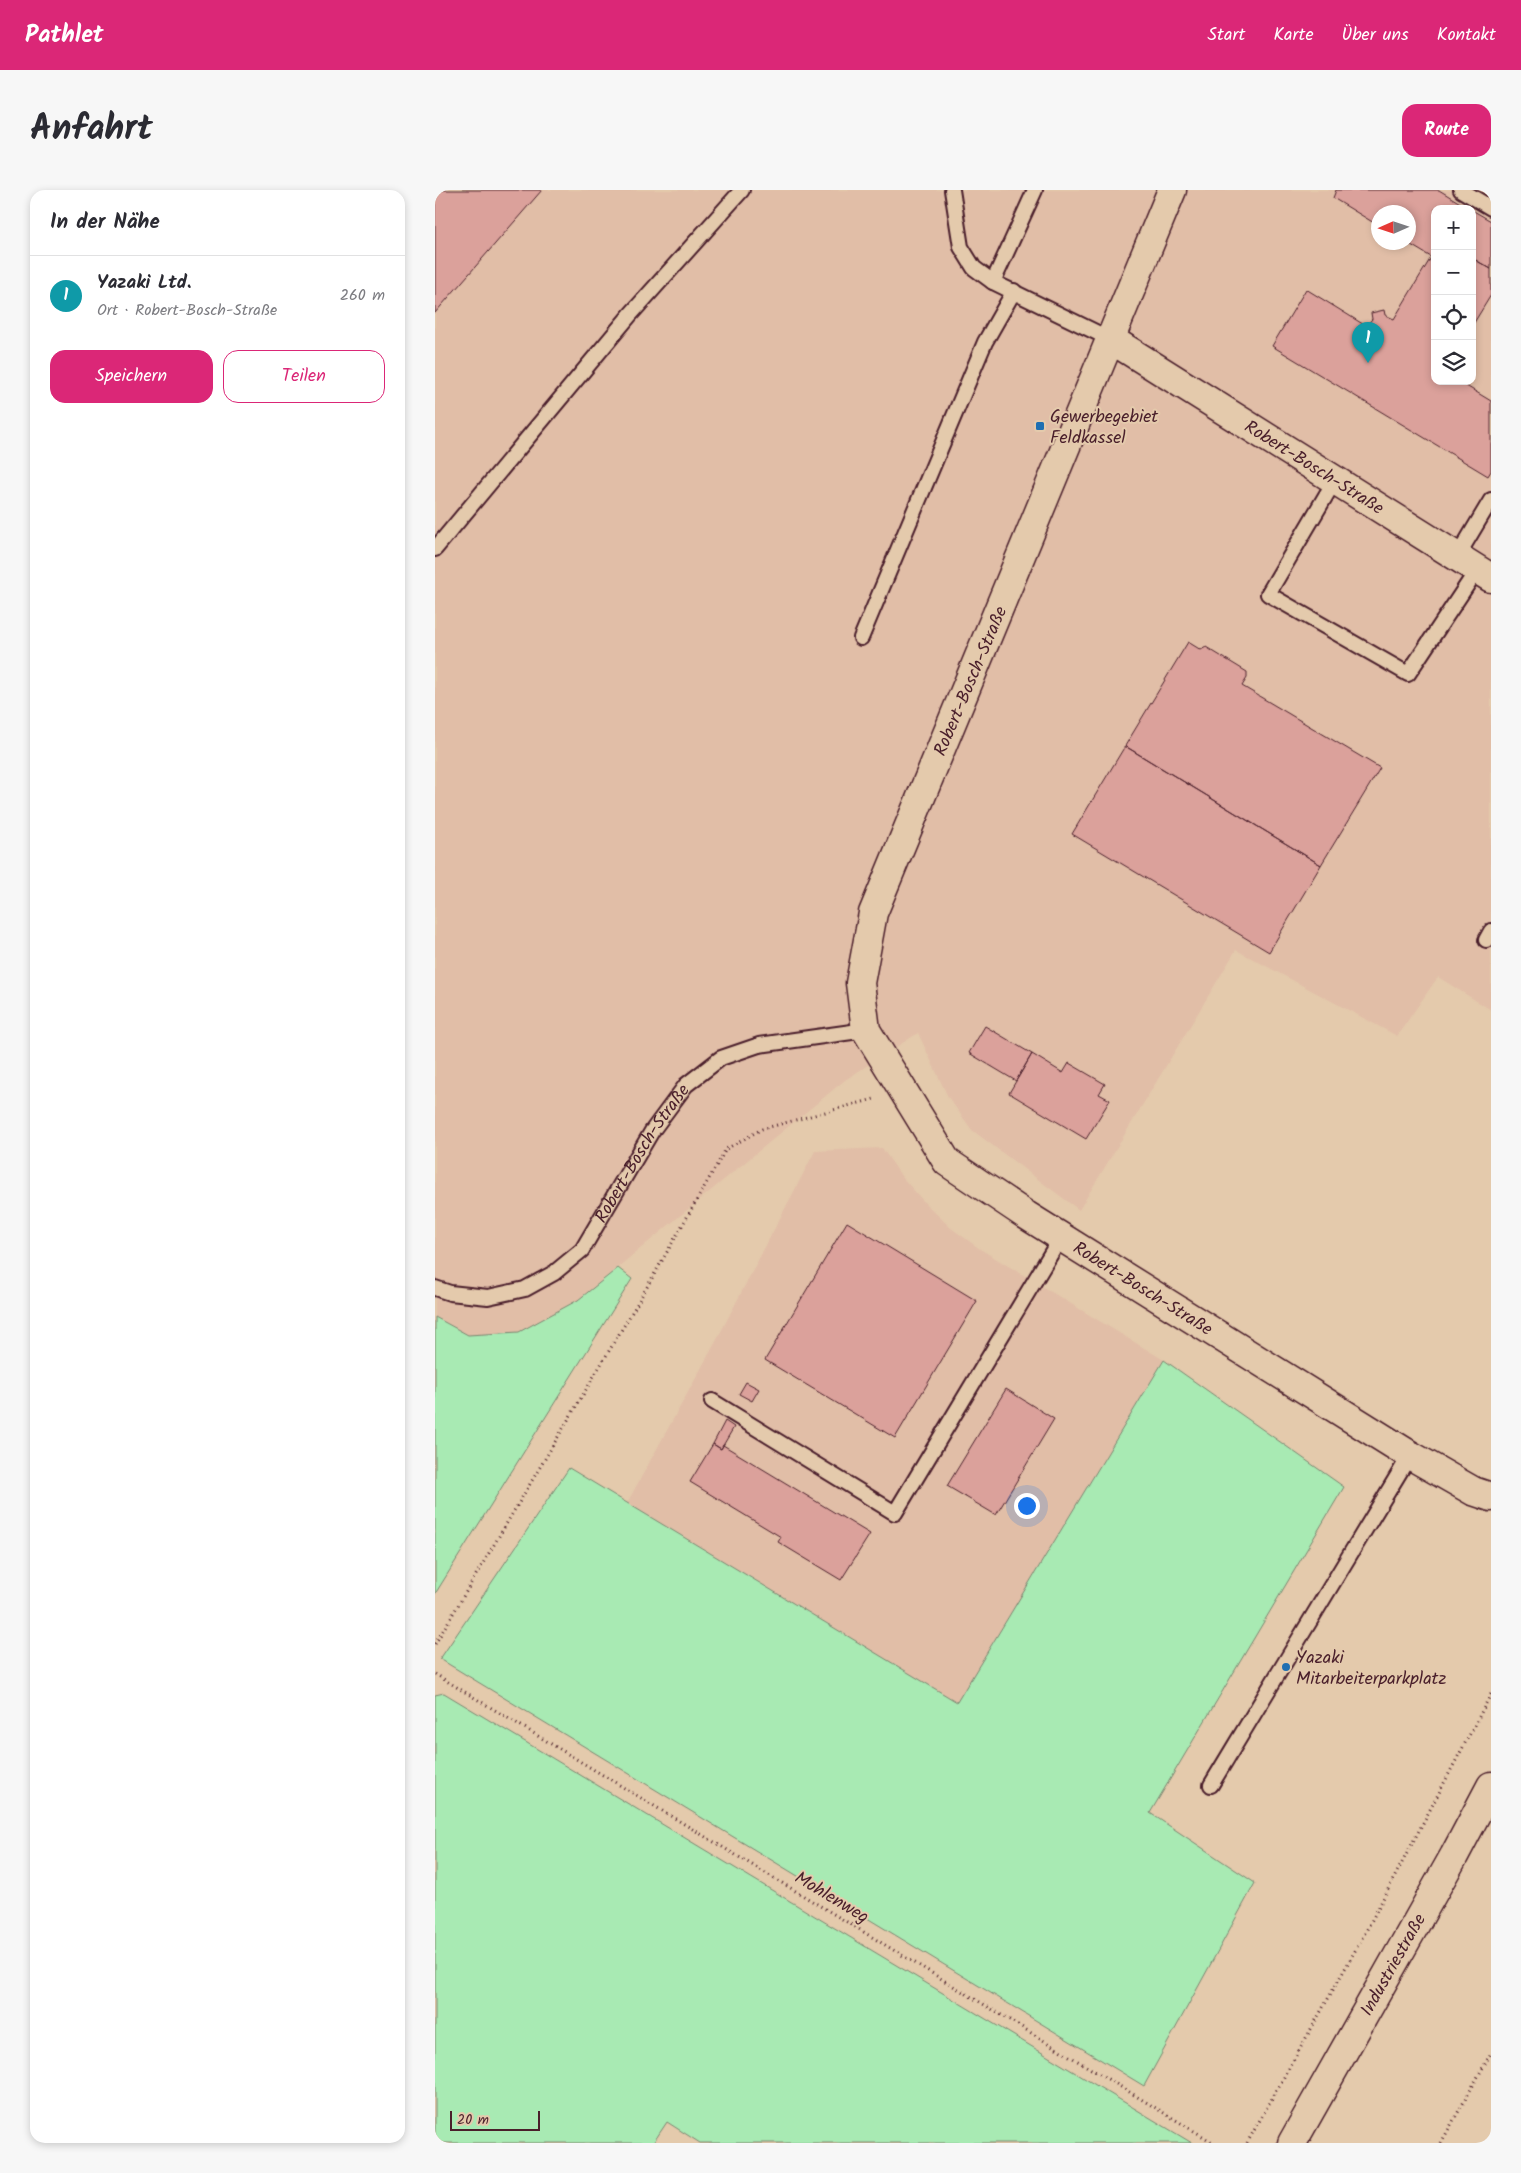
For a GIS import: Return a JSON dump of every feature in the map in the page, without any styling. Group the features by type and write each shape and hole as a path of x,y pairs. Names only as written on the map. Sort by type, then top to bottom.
{"street":[{"name":"Robert-Bosch-Straße","path":"1172,190 1112,340 873,913 860,983 866,1030 947,1162 1061,1237 1410,1456 1485,1499"},
{"name":"Robert-Bosch-Straße","path":"1112,340 1475,568"},
{"name":"Industriestraße","path":"1292,2143 1454,1856 1491,1786"}],"lane":[{"path":"435,549 630,315 742,190"},
{"path":"952,190 961,247 974,268 993,282 1112,340"},
{"path":"993,282 1035,190"},
{"path":"1461,190 1491,208"},
{"path":"861,638 985,342 1014,291"},
{"path":"1335,480 1268,594 1408,674 1475,568 1491,500"},
{"name":"Robert-Bosch-Straße","path":"435,1288 450,1294 488,1297 525,1289 554,1273 582,1250 652,1131 686,1085 721,1058 759,1045 866,1030"},
{"path":"712,1401 895,1513 1061,1237"},
{"path":"1211,1785 1410,1456"}],"path":[{"path":"435,1644 647,1287 726,1148 762,1128 904,1092"},
{"name":"Mohlenweg","path":"435,1674 1213,2143"},
{"path":"1247,2143 1365,1933 1491,1694"},
{"path":"1441,2143 1491,2053"}],"shaded area":[{"path":"435,190 1491,190 1491,1010 1438,977 1397,1036 1236,950 1079,1210 972,1130 948,1097 918,1033 845,1080 578,1300 519,1332 468,1335 435,1317"},
{"path":"882,1148 902,1177 951,1228 980,1249 1164,1360 957,1703 627,1503 714,1345 815,1151"}],"green space":[{"path":"618,1268 632,1279 435,1594 435,1317 468,1335 519,1332 578,1300"},
{"path":"1164,1360 1344,1487 1150,1813 1255,1883 1144,2086 440,1659 569,1468 957,1702"},
{"path":"444,1693 1192,2143 700,2143 667,2122 653,2143 435,2143 435,1695"}],"building":[{"path":"435,190 542,190 435,313"},
{"path":"1336,190 1439,190 1463,205 1431,205 1431,257 1416,248 1416,205 1371,205 1371,221 1333,198"},
{"path":"1476,212 1491,221 1491,269 1476,260"},
{"path":"1431,258 1431,385 1465,385 1491,401 1491,471 1488,476 1272,346 1306,289 1366,326 1372,319 1371,313 1384,310 1385,315 1394,319"},
{"path":"1476,260 1491,269 1491,295 1476,319"},
{"path":"1188,642 1201,650 1206,647 1247,672 1247,678 1242,686 1380,768 1321,865 1125,746"},
{"path":"1125,746 1321,865 1269,952 1072,834"},
{"path":"985,1026 1032,1054 1016,1081 969,1053"},
{"path":"1032,1054 1063,1073 1069,1063 1105,1084 1099,1094 1110,1100 1086,1139 1009,1093"},
{"path":"847,1222 977,1301 895,1438 765,1360"},
{"path":"746,1382 759,1389 752,1401 739,1394"},
{"path":"1006,1389 1054,1419 996,1515 947,1486"},
{"path":"725,1421 734,1427 721,1449 713,1444"},
{"path":"713,1444 721,1449 723,1445 870,1534 841,1580 778,1542 781,1537 690,1482"}],"place":[{"name":"Yazaki Ltd.","path":"1368,363"},
{"name":"Gewerbegebiet Feldkassel","path":"1040,426"},
{"name":"Yazaki Mitarbeiterparkplatz","path":"1286,1667"}]}
